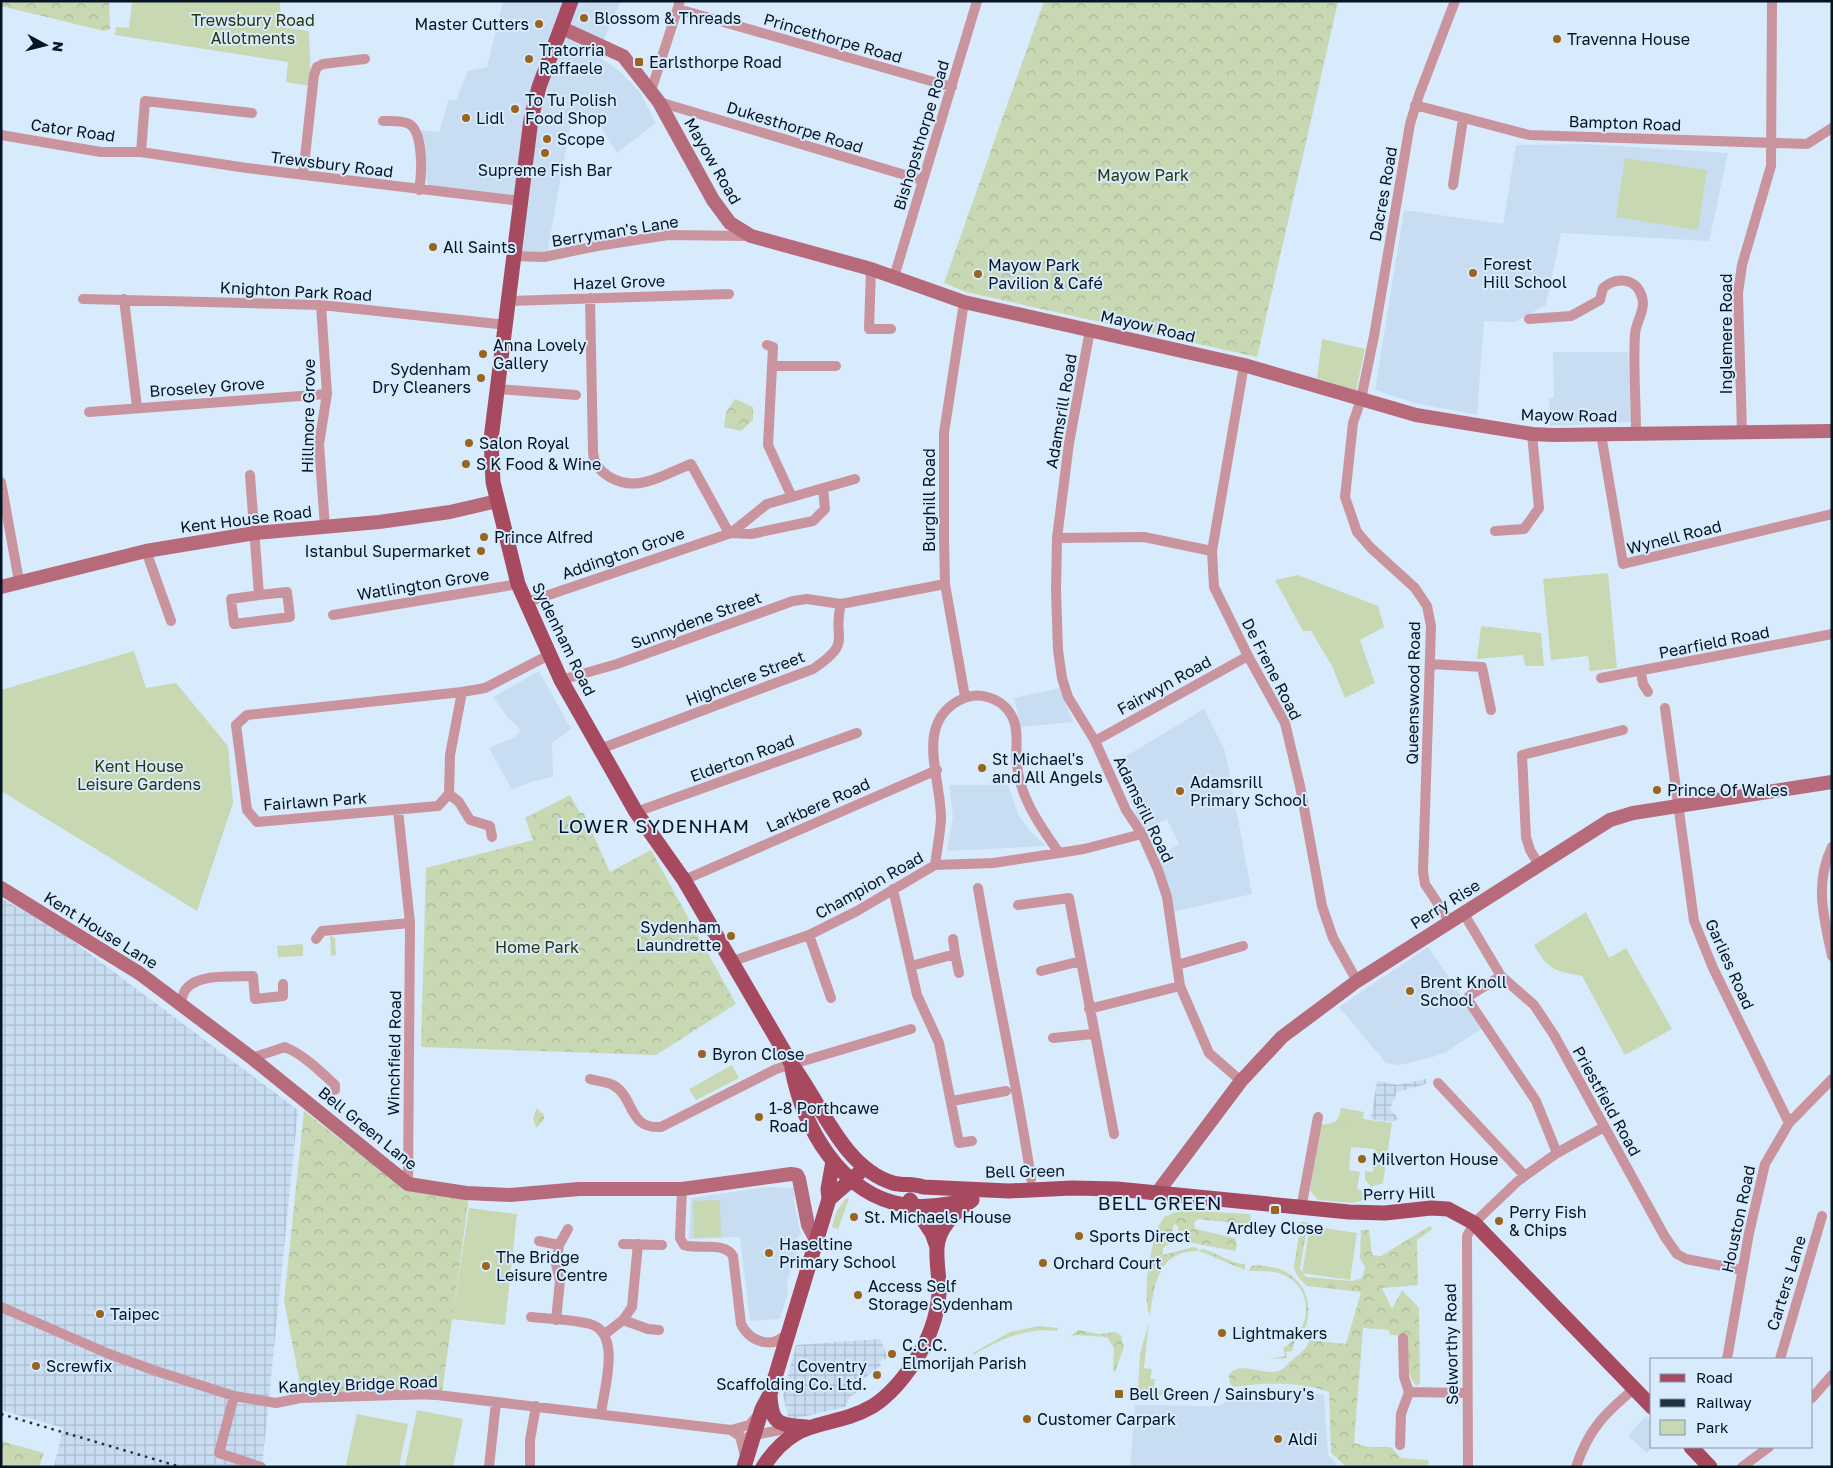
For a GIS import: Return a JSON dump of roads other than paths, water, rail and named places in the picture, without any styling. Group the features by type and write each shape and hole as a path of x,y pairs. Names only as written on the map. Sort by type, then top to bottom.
{"main road":[{"name":"Sydenham Road","path":"571,1 539,87 531,120 520,201 507,325 491,439 492,471 497,501 518,584 562,680 636,812 684,880 792,1065 808,1086 837,1136 863,1166"},
{"name":"Sydenham Road","path":"792,1065 797,1095 814,1132 833,1162 851,1178 876,1196 903,1205 948,1204 972,1200"},
{"path":"745,1462 742,1434 762,1409 770,1394 829,1199 828,1188 833,1162"},
{"path":"763,1467 780,1444 808,1427 872,1406 888,1393 908,1372 924,1346 936,1313 939,1294 937,1247 932,1233 915,1206 893,1183 863,1166 829,1199"},
{"name":"Bell Green","path":"893,1183 914,1184 923,1187 1009,1191 1072,1188 1157,1194"},
{"path":"937,1247 940,1236 956,1212 972,1200 1009,1191"},
{"name":"Perry Hill","path":"1157,1194 1301,1209 1385,1213 1431,1208 1448,1209 1474,1223 1650,1405"},
{"path":"770,1394 771,1412 775,1420 784,1425 808,1427"},
{"path":"1692,1448 1710,1467"}],"street":[{"name":"Bishopsthorpe Road","path":"894,276 977,1"},
{"name":"Dacres Road","path":"1361,399 1416,105 1455,1"},
{"name":"Inglemere Road","path":"1742,432 1738,293 1742,265 1771,166 1772,1"},
{"name":"Princethorpe Road","path":"679,5 952,87"},
{"path":"655,96 679,5"},
{"name":"Mayow Road","path":"562,28 623,56 655,96 713,200 730,223 751,236 871,268 964,302 1244,365 1416,415 1532,434 1832,431"},
{"path":"303,175 314,75 317,67 323,64 365,59"},
{"name":"Dukesthorpe Road","path":"655,96 922,180"},
{"path":"141,152 146,101 252,113"},
{"name":"Bampton Road","path":"1416,105 1529,135 1626,136 1770,144 1807,144 1832,128"},
{"path":"1453,185 1463,119"},
{"path":"383,121 408,123 416,130 422,171 419,190"},
{"name":"Cator Road","path":"1,135 101,152 141,152"},
{"name":"Trewsbury Road","path":"141,152 419,190 520,201"},
{"name":"Berryman's Lane","path":"514,256 544,257 597,246 668,235 751,236"},
{"path":"871,268 869,329 891,329"},
{"path":"1529,320 1571,316 1600,300 1603,288 1613,281 1622,279 1635,285 1641,294 1643,304 1635,332 1636,433"},
{"name":"Hazel Grove","path":"510,301 729,294"},
{"path":"590,298 593,452 597,465 608,478 640,483 691,464 730,533"},
{"name":"Knighton Park Road","path":"83,299 321,305 507,325"},
{"path":"124,299 137,406"},
{"name":"Burghill Road","path":"964,302 944,433 945,584 965,697"},
{"name":"Hillmore Grove","path":"321,305 327,394 319,444 326,528"},
{"name":"Adamsrill Road","path":"1090,330 1069,443 1057,538 1058,650 1062,678 1068,697 1095,741 1126,810 1142,834 1167,897 1180,986 1209,1053 1241,1081"},
{"path":"766,345 773,348 768,445 790,495"},
{"name":"De Frene Road","path":"1244,365 1212,551 1214,587 1248,656 1285,724 1300,786 1322,906 1333,938 1357,981"},
{"path":"773,366 836,366"},
{"path":"498,389 576,395"},
{"name":"Broseley Grove","path":"89,412 137,406 327,394"},
{"name":"Queenswood Road","path":"1361,399 1353,423 1345,497 1357,532 1414,588 1428,606 1431,626 1423,872 1425,884 1450,922"},
{"path":"1495,531 1524,529 1539,508 1532,434"},
{"name":"Wynell Road","path":"1601,434 1623,564 1832,514"},
{"path":"250,475 259,595"},
{"path":"823,488 855,479"},
{"path":"1,482 19,581"},
{"name":"Addington Grove","path":"525,602 730,533 767,504 790,495 823,488 825,510 813,521 751,534 730,533"},
{"name":"Kent House Road","path":"1,587 146,551 255,533 326,528 450,512 497,501"},
{"path":"1057,538 1144,537 1212,551"},
{"path":"146,551 171,621"},
{"name":"Watlington Grove","path":"333,614 518,584"},
{"path":"841,604 945,584"},
{"path":"287,592 290,618 234,624 231,599 259,595 287,592"},
{"name":"Sunnydene Street","path":"562,680 617,664 793,601 807,600 841,604"},
{"name":"Highclere Street","path":"600,749 813,668 832,656 837,649 841,638 839,614 841,604"},
{"name":"Pearfield Road","path":"1601,678 1641,672 1832,634"},
{"name":"Fairlawn Park","path":"449,794 438,806 258,822 247,810 236,725 247,715 485,688 550,655"},
{"name":"Fairwyn Road","path":"1095,741 1248,656"},
{"path":"1430,664 1482,667 1491,710"},
{"path":"1641,672 1643,684 1648,692"},
{"path":"462,692 450,755 449,794 459,802 474,823 490,826 492,837"},
{"path":"935,865 940,819 936,770 932,753 932,735 941,716 950,706 965,697 982,695 996,699 1007,709 1015,722 1017,765 1021,789 1031,812 1059,853"},
{"name":"Garlies Road","path":"1665,708 1694,921 1713,968 1789,1123"},
{"path":"1539,865 1530,850 1526,837 1522,801 1522,755 1623,730"},
{"name":"Elderton Road","path":"636,812 857,733"},
{"name":"Larkbere Road","path":"684,880 936,770"},
{"name":"Perry Rise","path":"1157,1194 1241,1081 1282,1037 1357,981 1610,820 1633,813 1832,782"},
{"name":"Winchfield Road","path":"398,810 410,923 408,1184"},
{"name":"Champion Road","path":"732,961 809,936 935,865 993,863 1084,849 1142,834"},
{"path":"1832,847 1823,878 1820,902 1832,956"},
{"name":"Kent House Lane","path":"1,888 139,974 180,1004"},
{"path":"978,888 1022,1121 1030,1179"},
{"path":"893,889 917,995 939,1042 959,1143 972,1141"},
{"path":"1018,905 1070,898 1093,1034 1114,1134"},
{"name":"Priestfield Road","path":"1464,914 1501,976 1534,1005 1554,1035 1664,1237 1677,1254 1703,1264 1742,1270"},
{"path":"316,939 322,931 410,923"},
{"path":"809,936 831,998"},
{"path":"953,939 959,973"},
{"path":"1176,965 1243,946"},
{"path":"911,966 956,954"},
{"path":"1041,971 1081,961"},
{"path":"180,1004 185,989 203,979 253,976 255,999 284,996 283,984"},
{"path":"1501,976 1469,996 1468,1000 1536,1101 1557,1153"},
{"path":"1089,1009 1180,986"},
{"name":"Bell Green Lane","path":"180,1004 252,1058 408,1184 466,1193 510,1195 579,1189 682,1189 797,1176 808,1225 816,1240"},
{"path":"590,1079 613,1085 618,1089 638,1120 652,1128 661,1127 776,1069 911,1029"},
{"path":"1053,1038 1093,1034"},
{"path":"252,1058 284,1047 296,1051 335,1085 335,1090"},
{"name":"Houston Road","path":"1727,1358 1742,1270 1765,1164 1789,1123 1832,1078"},
{"path":"1438,1083 1525,1176"},
{"path":"952,1100 1006,1091"},
{"path":"1301,1209 1318,1117"},
{"path":"1474,1223 1525,1176 1557,1153 1604,1127"},
{"path":"682,1189 680,1238 684,1246 692,1248 723,1248 730,1251 733,1256 741,1324 745,1331 761,1341 774,1343 782,1339 787,1333"},
{"name":"Carters Lane","path":"1780,1358 1822,1216"},
{"name":"Selworthy Road","path":"1468,1467 1465,1247 1467,1236 1474,1223"},
{"path":"556,1320 560,1281 556,1264 559,1245 568,1230"},
{"path":"539,1241 559,1245"},
{"path":"623,1244 662,1245"},
{"path":"605,1334 623,1320 632,1307 638,1244"},
{"name":"Kangley Bridge Road","path":"1,1307 109,1354 234,1396 276,1403 300,1398 429,1394 601,1413 742,1434"},
{"path":"531,1317 591,1324 605,1334 610,1350 601,1413"},
{"path":"623,1320 648,1329 659,1330"},
{"path":"1400,1445 1402,1414 1409,1392 1404,1376 1402,1338"},
{"path":"1813,1397 1832,1375"},
{"path":"1576,1467 1584,1444 1608,1410 1634,1389"},
{"path":"1409,1392 1467,1393"},
{"path":"234,1396 219,1453 261,1467"},
{"path":"489,1467 496,1402"},
{"path":"530,1467 530,1440 536,1406"},
{"path":"742,1434 762,1409"},
{"path":"742,1434 808,1427"},
{"path":"1742,1467 1767,1448"}],"railway":[{"path":"1,1414 181,1467"}],"place":[{"name":"Blossom & Threads","path":"584,18"},
{"name":"Master Cutters","path":"539,24"},
{"name":"Travenna House","path":"1557,39"},
{"name":"Tratorria Raffaele","path":"529,59"},
{"name":"Earlsthorpe Road","path":"639,62"},
{"name":"To Tu Polish Food Shop","path":"515,109"},
{"name":"Lidl","path":"466,118"},
{"name":"Scope","path":"547,139"},
{"name":"Supreme Fish Bar","path":"545,153"},
{"name":"All Saints","path":"433,247"},
{"name":"Forest Hill School","path":"1473,273"},
{"name":"Mayow Park Pavilion & Café","path":"978,274"},
{"name":"Anna Lovely Gallery","path":"483,354"},
{"name":"Sydenham Dry Cleaners","path":"481,378"},
{"name":"Salon Royal","path":"469,443"},
{"name":"S K Food & Wine","path":"466,464"},
{"name":"Prince Alfred","path":"484,537"},
{"name":"Istanbul Supermarket","path":"481,551"},
{"name":"St Michael's and All Angels","path":"982,768"},
{"name":"Prince Of Wales","path":"1657,790"},
{"name":"Adamsrill Primary School","path":"1180,791"},
{"name":"Sydenham Laundrette","path":"731,936"},
{"name":"Brent Knoll School","path":"1410,991"},
{"name":"Byron Close","path":"702,1054"},
{"name":"1-8 Porthcawe Road","path":"759,1117"},
{"name":"Milverton House","path":"1362,1159"},
{"name":"Ardley Close","path":"1275,1210"},
{"name":"St. Michaels House","path":"854,1217"},
{"name":"Perry Fish & Chips","path":"1499,1221"},
{"name":"Sports Direct","path":"1079,1236"},
{"name":"Haseltine Primary School","path":"769,1253"},
{"name":"Orchard Court","path":"1043,1263"},
{"name":"The Bridge Leisure Centre","path":"486,1266"},
{"name":"Access Self Storage Sydenham","path":"858,1295"},
{"name":"Taipec","path":"100,1314"},
{"name":"Lightmakers","path":"1222,1333"},
{"name":"C.C.C. Elmorijah Parish","path":"892,1354"},
{"name":"Screwfix","path":"36,1366"},
{"name":"Coventry Scaffolding Co. Ltd.","path":"877,1375"},
{"name":"Bell Green / Sainsbury's","path":"1119,1394"},
{"name":"Customer Carpark","path":"1027,1419"},
{"name":"Aldi","path":"1278,1439"}],"district":[{"name":"LOWER SYDENHAM","path":"654,825"},
{"name":"BELL GREEN","path":"1160,1202"}],"park label":[{"name":"Trewsbury Road Allotments","path":"253,29"},
{"name":"Mayow Park","path":"1143,175"},
{"name":"Kent House Leisure Gardens","path":"139,775"},
{"name":"Home Park","path":"537,947"}]}
